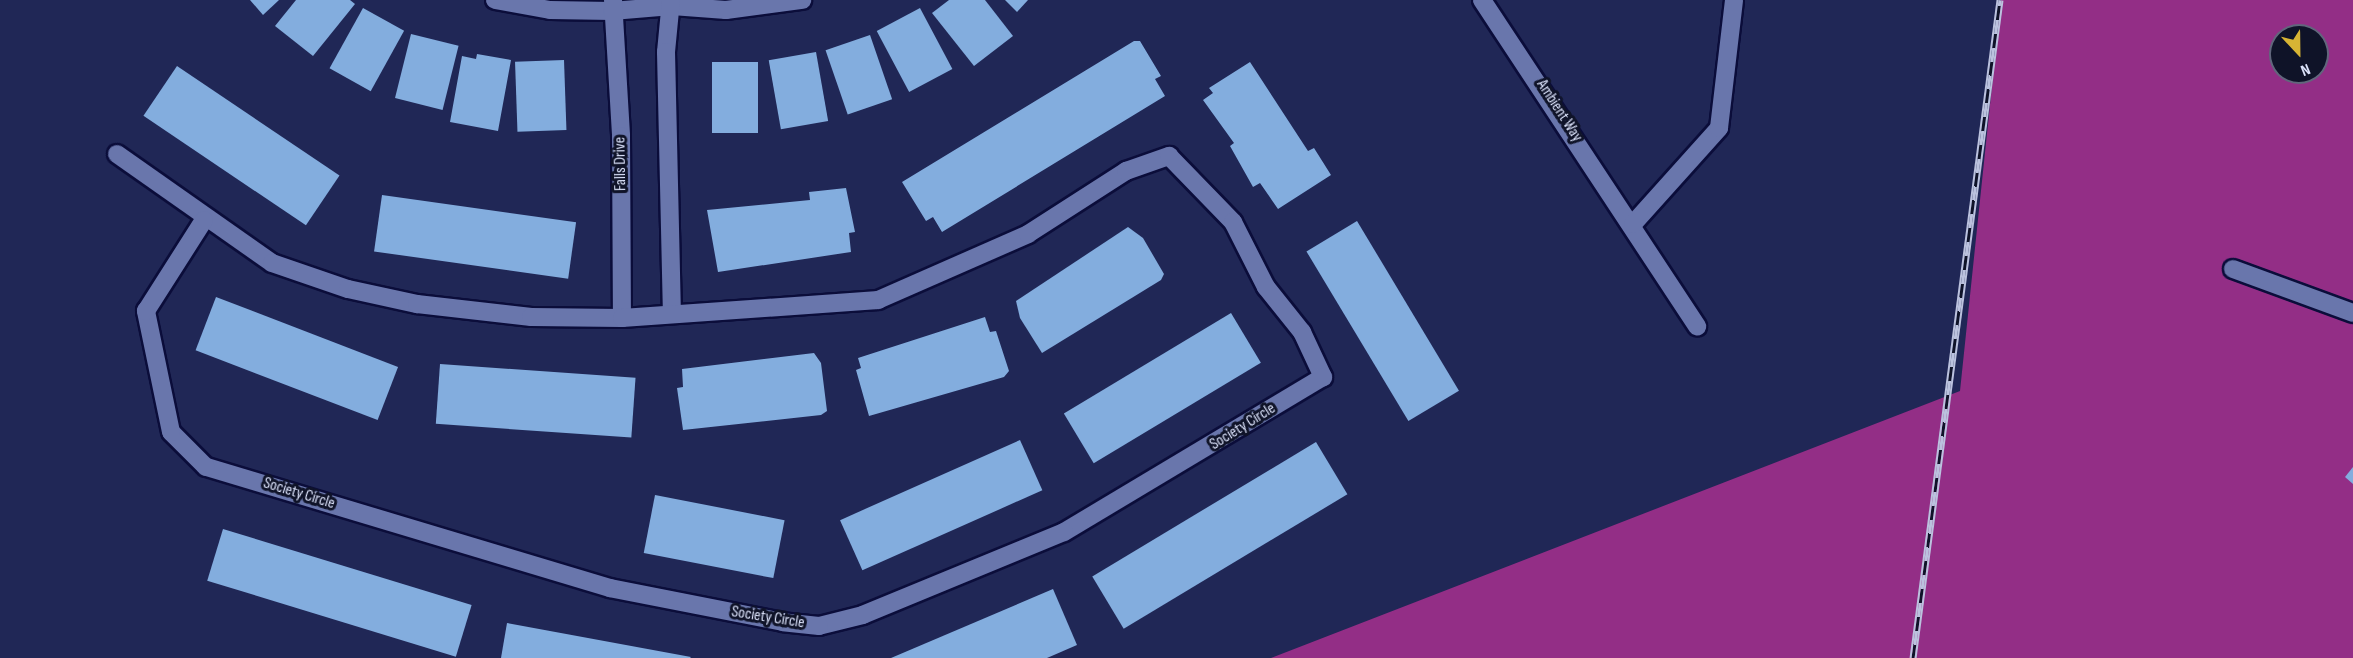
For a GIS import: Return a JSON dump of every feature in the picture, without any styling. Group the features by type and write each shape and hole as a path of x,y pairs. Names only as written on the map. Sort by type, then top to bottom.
{"street":[{"path":"495,0 550,10 672,3 726,10 802,0"},
{"name":"Ambient Way","path":"1482,0 1633,224 1697,326"},
{"path":"1633,224 1719,128 1734,0"},
{"path":"672,3 666,52 672,312"},
{"name":"Falls Drive","path":"612,5 621,136 622,318"},
{"name":"Society Circle","path":"117,154 204,220 272,263 348,289 417,304 531,317 622,318 672,312 800,309 878,300 1028,234 1126,171 1169,156 1233,222 1266,287 1302,332 1323,377 1064,532 863,615 819,626 783,622 610,588 206,466 171,432 146,311 204,220"},
{"path":"2233,269 2353,313"}],"shaded area":[{"path":"2001,0 2353,0 2353,658 1271,658 1960,391"}],"building":[{"path":"250,0 279,0 263,15"},
{"path":"296,0 350,0 355,4 313,56 275,26"},
{"path":"949,0 985,0 1013,36 974,66 932,13"},
{"path":"1005,0 1028,0 1017,12"},
{"path":"363,8 404,31 371,91 330,68"},
{"path":"920,8 952,69 909,92 877,31"},
{"path":"411,34 459,46 443,110 395,98"},
{"path":"870,35 892,99 848,115 826,50"},
{"path":"1134,41 1140,41 1161,76 1155,79 1165,96 942,232 933,217 926,221 902,182"},
{"path":"816,52 828,121 781,129 769,60"},
{"path":"477,54 511,60 498,131 450,122 462,56 476,59"},
{"path":"564,60 566,130 517,132 515,62"},
{"path":"712,62 758,62 758,133 712,133"},
{"path":"1250,62 1308,151 1314,148 1331,175 1278,209 1260,183 1253,187 1230,146 1234,143 1203,100 1213,93 1209,88"},
{"path":"177,66 339,176 306,225 143,116"},
{"path":"846,188 855,232 849,233 851,252 718,272 707,210 810,200 809,192"},
{"path":"382,195 576,222 568,279 374,251"},
{"path":"1357,221 1459,391 1408,421 1306,251"},
{"path":"1128,227 1143,238 1164,274 1161,280 1042,353 1020,318 1016,301"},
{"path":"216,297 398,367 378,420 196,350"},
{"path":"1231,313 1261,363 1094,463 1064,413"},
{"path":"985,317 990,332 996,331 1009,371 1004,377 869,416 856,370 861,368 858,358"},
{"path":"814,353 821,363 827,411 821,415 683,430 677,388 683,387 682,369"},
{"path":"440,364 636,378 631,438 436,424"},
{"path":"1020,440 1042,490 862,570 840,520"},
{"path":"1316,442 1347,494 1124,629 1092,576"},
{"path":"2353,467 2353,484 2345,477"},
{"path":"655,495 785,520 773,578 644,553"},
{"path":"223,529 472,605 456,657 207,581"},
{"path":"1053,589 1077,645 1047,658 891,658"},
{"path":"507,623 691,657 501,658"}],"railway":[{"path":"1913,658 2000,0"}]}
